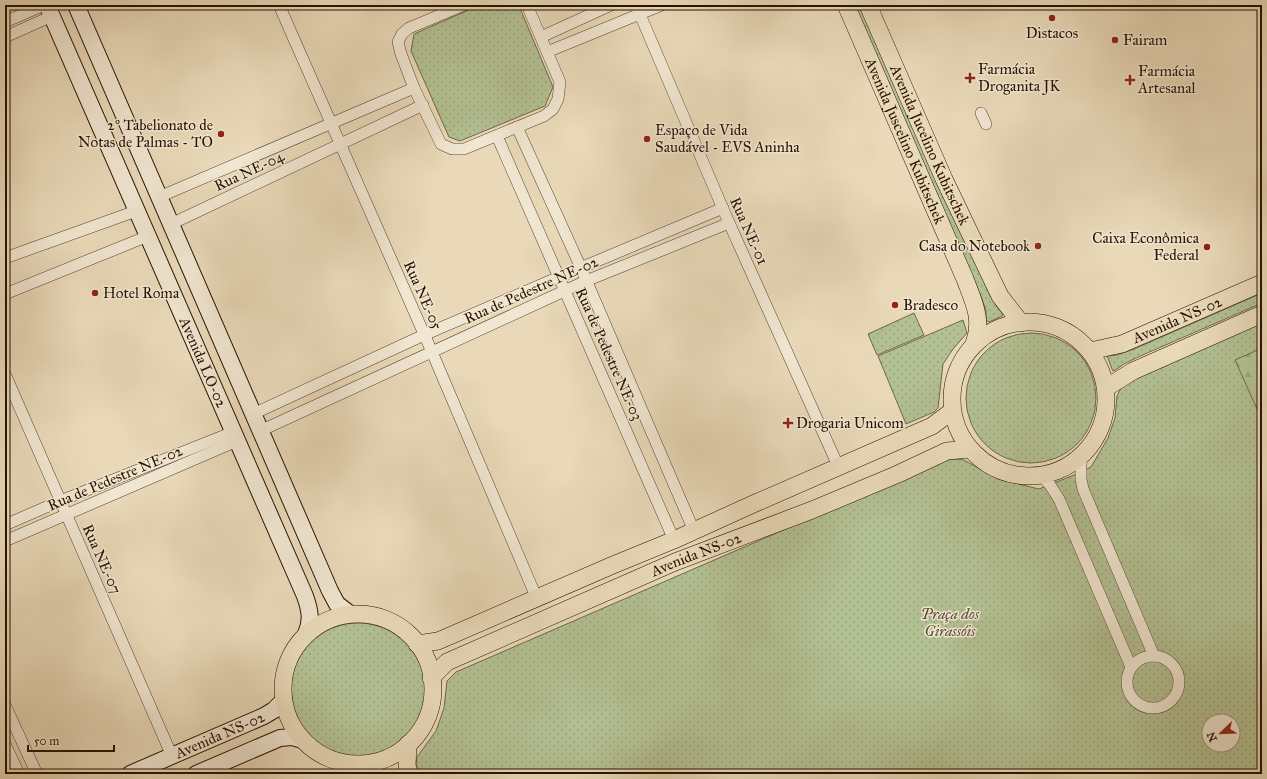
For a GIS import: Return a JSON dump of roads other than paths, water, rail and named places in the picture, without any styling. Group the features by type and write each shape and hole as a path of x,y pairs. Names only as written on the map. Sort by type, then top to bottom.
{"main road":[{"name":"Avenida Juscelino Kubitschek","path":"846,5 965,278 976,308 979,323 974,344"},
{"name":"Avenida Jucelino Kubitschek","path":"868,5 944,179 993,282 1000,296 1021,323"},
{"name":"Avenida NS-02","path":"1090,351 1122,344 1262,283"},
{"name":"Avenida NS-02","path":"1106,388 1132,371 1262,314"},
{"path":"1035,322 1053,325 1073,335 1090,351 1100,368 1106,388 1106,410 1102,428 1091,447 1081,459 1061,470 1041,475 1008,473 980,458 970,449 960,434 952,411 952,393 956,375 974,344 996,330 1021,323 1035,322"},
{"name":"Avenida NS-02","path":"417,644 438,641 613,565 694,532 750,505 839,468 932,426 952,411"},
{"name":"Avenida NS-02","path":"431,678 447,662 675,562 812,510 898,474 947,451 970,449"},
{"name":"Avenida NS-02","path":"350,614 368,615 387,620 401,629 417,644 427,662 431,678 432,696 429,712 421,729 408,744 373,769 333,760 317,752 303,740 291,722 284,700 283,682 287,664 294,650 306,634 325,621 350,614"},
{"path":"408,744 407,766 410,774"}],"street":[{"name":"Avenida LO-02","path":"76,5 332,596 338,606 350,614"},
{"name":"Rua NE-05","path":"279,5 432,352 537,599"},
{"path":"462,5 438,10 409,28 402,34 398,42 414,88 441,144 452,149 464,149 497,136 544,116 553,109 558,99 560,82 527,5"},
{"path":"541,37 611,5"},
{"path":"547,52 638,10 662,5"},
{"path":"5,22 48,9"},
{"path":"5,37 48,9"},
{"name":"Avenida LO-02","path":"48,9 307,603 310,620 306,634"},
{"name":"Rua NE-01","path":"638,10 722,208 839,468"},
{"name":"Rua NE-04","path":"159,198 414,88"},
{"name":"Rua NE-04","path":"171,224 423,105"},
{"path":"981,113 986,124"},
{"name":"Rua de Pedestre NE-03","path":"517,127 581,268 694,532"},
{"name":"Rua de Pedestre NE-03","path":"497,136 674,540"},
{"name":"Rua de Pedestre NE-02","path":"253,414 424,335 722,208"},
{"path":"5,258 136,211"},
{"name":"Rua de Pedestre NE-02","path":"260,431 586,281 729,222"},
{"path":"5,294 148,236"},
{"name":"Rua NE-07","path":"5,374 172,756"},
{"name":"Rua de Pedestre NE-02","path":"5,525 60,501 235,436"},
{"name":"Rua de Pedestre NE-02","path":"5,541 66,515 235,436"},
{"path":"1081,459 1081,479 1083,489 1154,656"},
{"path":"1041,475 1050,484 1059,499 1131,667"},
{"path":"1154,656 1161,657 1170,662 1176,670 1179,678 1177,693 1171,702 1164,707 1153,709 1146,708 1133,700 1127,684 1131,667 1142,658 1154,656"},
{"name":"Avenida NS-02","path":"130,774 271,712 284,700"},
{"path":"5,705 37,774"},
{"name":"Avenida NS-02","path":"196,774 280,738 292,737 303,740"},
{"path":"5,744 19,774"}],"place":[{"name":"Distacos","path":"1052,18"},
{"name":"Fairam","path":"1115,40"},
{"name":"Farmácia Droganita JK","path":"970,78"},
{"name":"Farmácia Artesanal","path":"1130,80"},
{"name":"2º Tabelionato de Notas de Palmas - TO","path":"221,134"},
{"name":"Espaço de Vida Saudável - EVS Aninha","path":"647,139"},
{"name":"Casa do Notebook","path":"1038,246"},
{"name":"Caixa Econômica Federal","path":"1207,247"},
{"name":"Hotel Roma","path":"95,293"},
{"name":"Bradesco","path":"895,305"},
{"name":"Drogaria Unicom","path":"788,423"}],"park label":[{"name":"Praça dos Girassóis","path":"950,622"}]}
